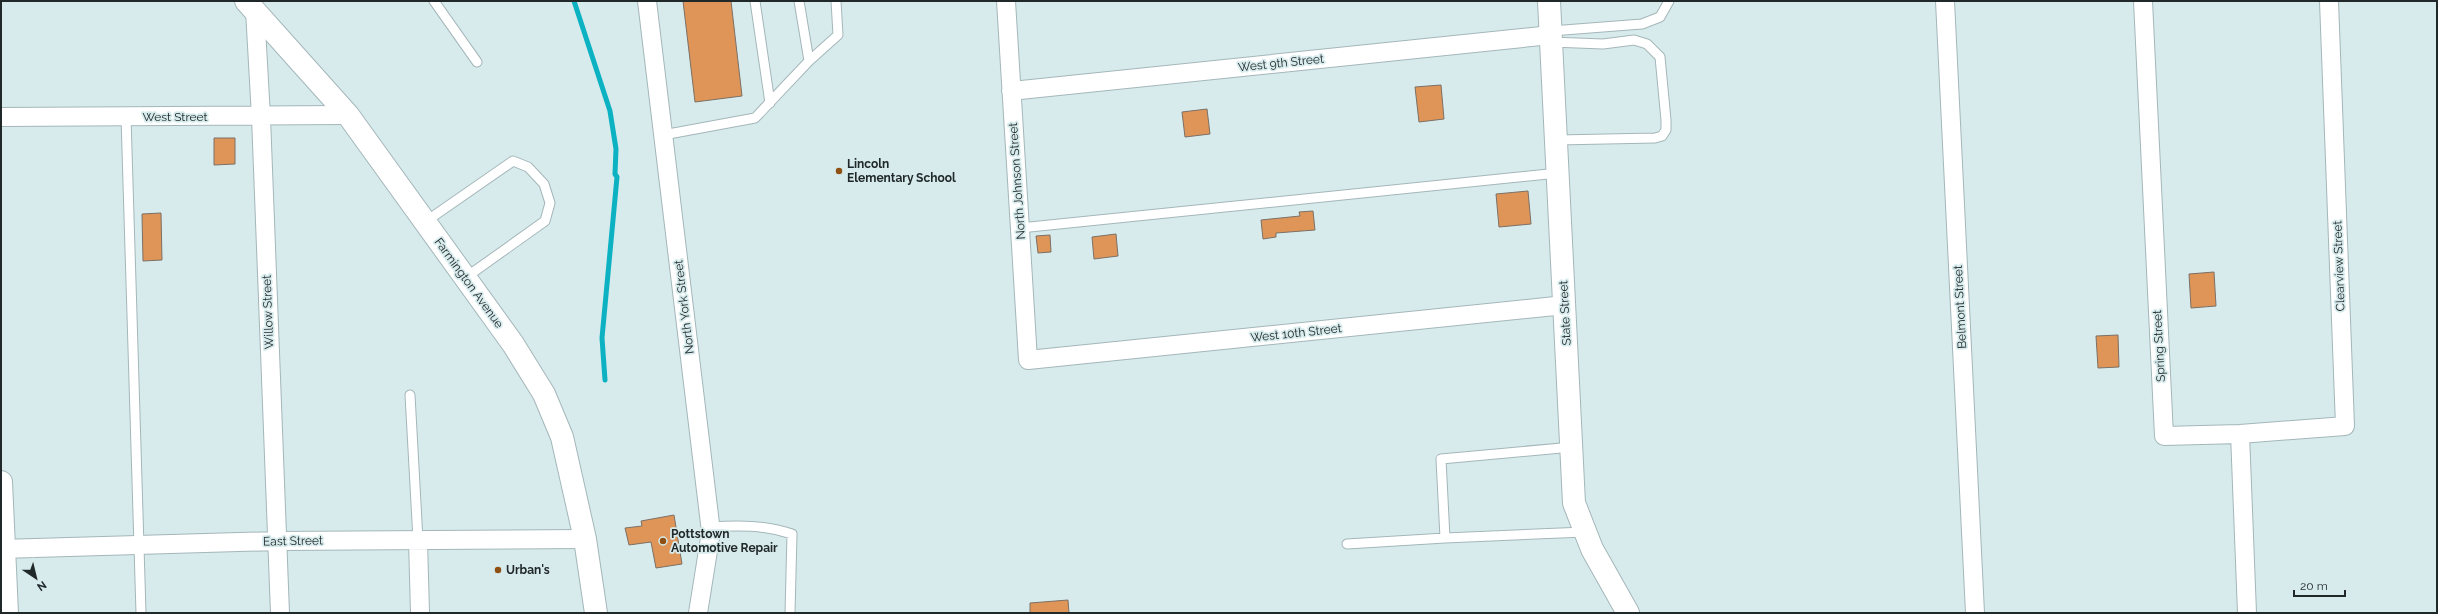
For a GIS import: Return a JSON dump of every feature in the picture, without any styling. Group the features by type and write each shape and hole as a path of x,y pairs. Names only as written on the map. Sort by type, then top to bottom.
{"street":[{"name":"North York Street","path":"647,1 710,527 698,613"},
{"name":"North Johnson Street","path":"1006,1 1028,360"},
{"name":"State Street","path":"1549,1 1574,503 1592,550 1628,613"},
{"name":"Belmont Street","path":"1945,1 1975,613"},
{"name":"Spring Street","path":"2144,1 2164,436 2240,434"},
{"name":"Clearview Street","path":"2240,434 2345,426 2329,1"},
{"name":"Farmington Avenue","path":"250,6 348,115 513,344 544,394 562,437 585,539 596,613"},
{"name":"Willow Street","path":"250,6 261,117 280,613"},
{"name":"West 9th Street","path":"1011,91 1551,36"},
{"name":"West Street","path":"1,117 261,117 348,115"},
{"name":"West 10th Street","path":"1028,360 1565,305"},
{"path":"2240,434 2247,613"},
{"path":"1,482 7,613"},
{"name":"East Street","path":"3,549 277,541 585,539"},
{"path":"418,540 420,613"}],"lane":[{"path":"434,1 478,62"},
{"path":"754,1 770,103"},
{"path":"799,1 809,61"},
{"path":"663,135 755,118 809,61 838,35 836,1"},
{"path":"1551,36 1642,24 1660,17 1669,1"},
{"path":"1551,36 1603,44 1634,40 1647,44 1660,57 1666,120 1666,130 1662,136 1655,138 1556,140"},
{"path":"126,117 141,613"},
{"path":"425,222 513,161 528,166 544,184 550,203 545,220 465,278"},
{"path":"1020,228 1558,173"},
{"path":"410,395 418,540"},
{"path":"1445,538 1441,459 1572,447"},
{"path":"710,527 736,525 773,528 792,534 790,613"},
{"path":"1347,544 1585,532"}],"building":[{"path":"683,1 731,1 742,96 695,102"},
{"path":"1441,85 1444,119 1419,122 1415,87"},
{"path":"1207,109 1210,134 1185,137 1182,112"},
{"path":"214,138 235,138 235,164 214,165"},
{"path":"1528,191 1531,224 1499,227 1496,194"},
{"path":"1313,211 1315,230 1276,233 1276,237 1263,239 1261,220 1300,216 1299,212"},
{"path":"161,213 162,260 143,261 142,214"},
{"path":"1116,234 1118,256 1094,259 1092,237"},
{"path":"1050,235 1051,252 1038,253 1036,236"},
{"path":"2214,272 2216,306 2191,308 2189,274"},
{"path":"2118,335 2119,367 2098,368 2096,336"},
{"path":"674,515 682,564 656,568 651,542 629,545 625,528 642,526 641,521"},
{"path":"1068,600 1069,613 1030,613 1030,603"}],"waterway":[{"path":"574,1 610,111 616,149 615,174 617,177 602,338 605,380"}],"place":[{"name":"Lincoln Elementary School","path":"839,171"},
{"name":"Pottstown Automotive Repair","path":"663,541"},
{"name":"Urban's","path":"498,570"}]}
